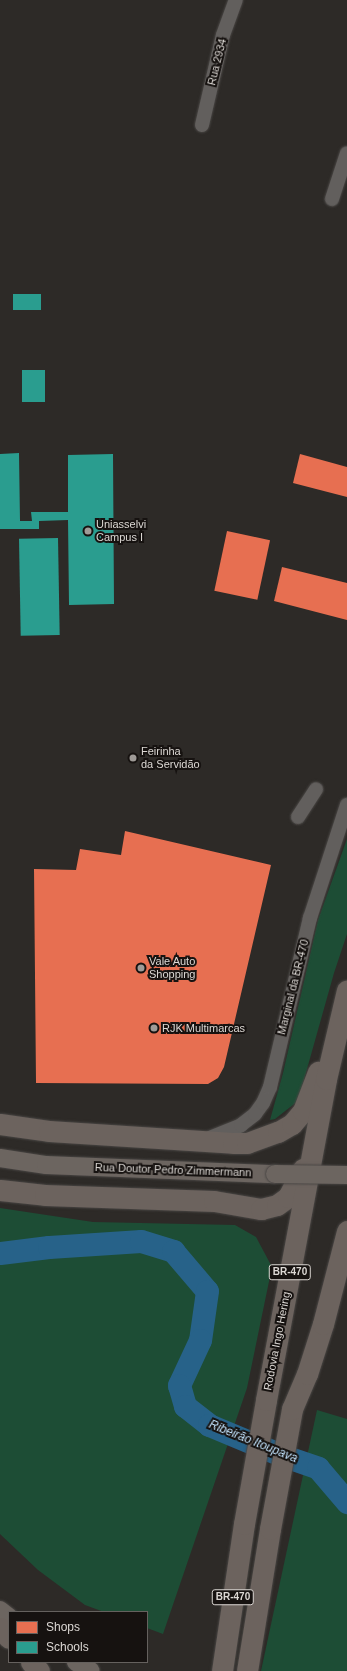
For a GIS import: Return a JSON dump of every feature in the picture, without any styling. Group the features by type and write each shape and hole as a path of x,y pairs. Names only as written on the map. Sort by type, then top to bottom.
{"highway":[{"path":"0,1124 49,1131 233,1143 247,1143 278,1132 292,1124 303,1111 346,995"},
{"name":"Rodovia Ingo Hering","path":"222,1671 244,1524 266,1400 326,1079 346,995"},
{"path":"0,1190 45,1195 214,1201 261,1209 277,1205 288,1197 314,1145"},
{"name":"BR-470","path":"247,1671 270,1529 292,1409 307,1374 323,1324 347,1231"},
{"path":"0,1628 8,1637"},
{"path":"32,1663 39,1671"}],"main road":[{"name":"Rua Doutor Pedro Zimmermann","path":"0,1158 46,1165 347,1176"},
{"path":"0,1610 8,1616"},
{"path":"78,1663 90,1671"}],"street":[{"name":"Rua 2934","path":"202,125 223,35 236,0"},
{"path":"332,199 347,153"},
{"path":"298,817 316,789"},
{"name":"Marginal da BR-470","path":"205,1140 241,1125 255,1114 263,1103 270,1087 310,918 338,827 347,805"}],"green space":[{"path":"347,839 347,934 334,973 298,1101 275,1119 270,1120 283,1073 318,920"},
{"path":"0,1208 93,1222 235,1225 256,1237 272,1267 247,1388 163,1634 148,1628 148,1611 101,1611 85,1605 38,1570 0,1534"},
{"path":"317,1410 347,1419 347,1671 261,1671"}],"building: Shops":[{"path":"300,454 347,467 347,497 293,483"},
{"path":"227,531 270,540 257,600 214,591"},
{"path":"282,567 347,583 347,620 274,601"},
{"name":"Vale Auto Shopping","path":"125,831 271,865 224,1067 218,1078 208,1084 36,1083 34,869 76,870 80,849 121,855"}],"building: Schools":[{"path":"13,294 41,294 41,310 13,310"},
{"path":"22,370 45,370 45,402 22,402"},
{"path":"19,453 20,521 32,521 31,512 68,512 68,455 113,454 114,604 69,605 68,520 39,521 39,529 0,529 0,454"},
{"path":"58,538 60,635 21,636 19,539"}],"waterway":[{"name":"Ribeirão Itoupava","path":"0,1253 49,1247 141,1241 173,1251 207,1291 200,1340 179,1385 185,1406 209,1425 281,1455 318,1468 347,1502"}],"place":[{"name":"Uniasselvi Campus I","path":"88,531"},
{"name":"Feirinha da Servidão","path":"133,758"},
{"name":"Vale Auto Shopping","path":"141,968"},
{"name":"RJK Multimarcas","path":"154,1028"}]}
